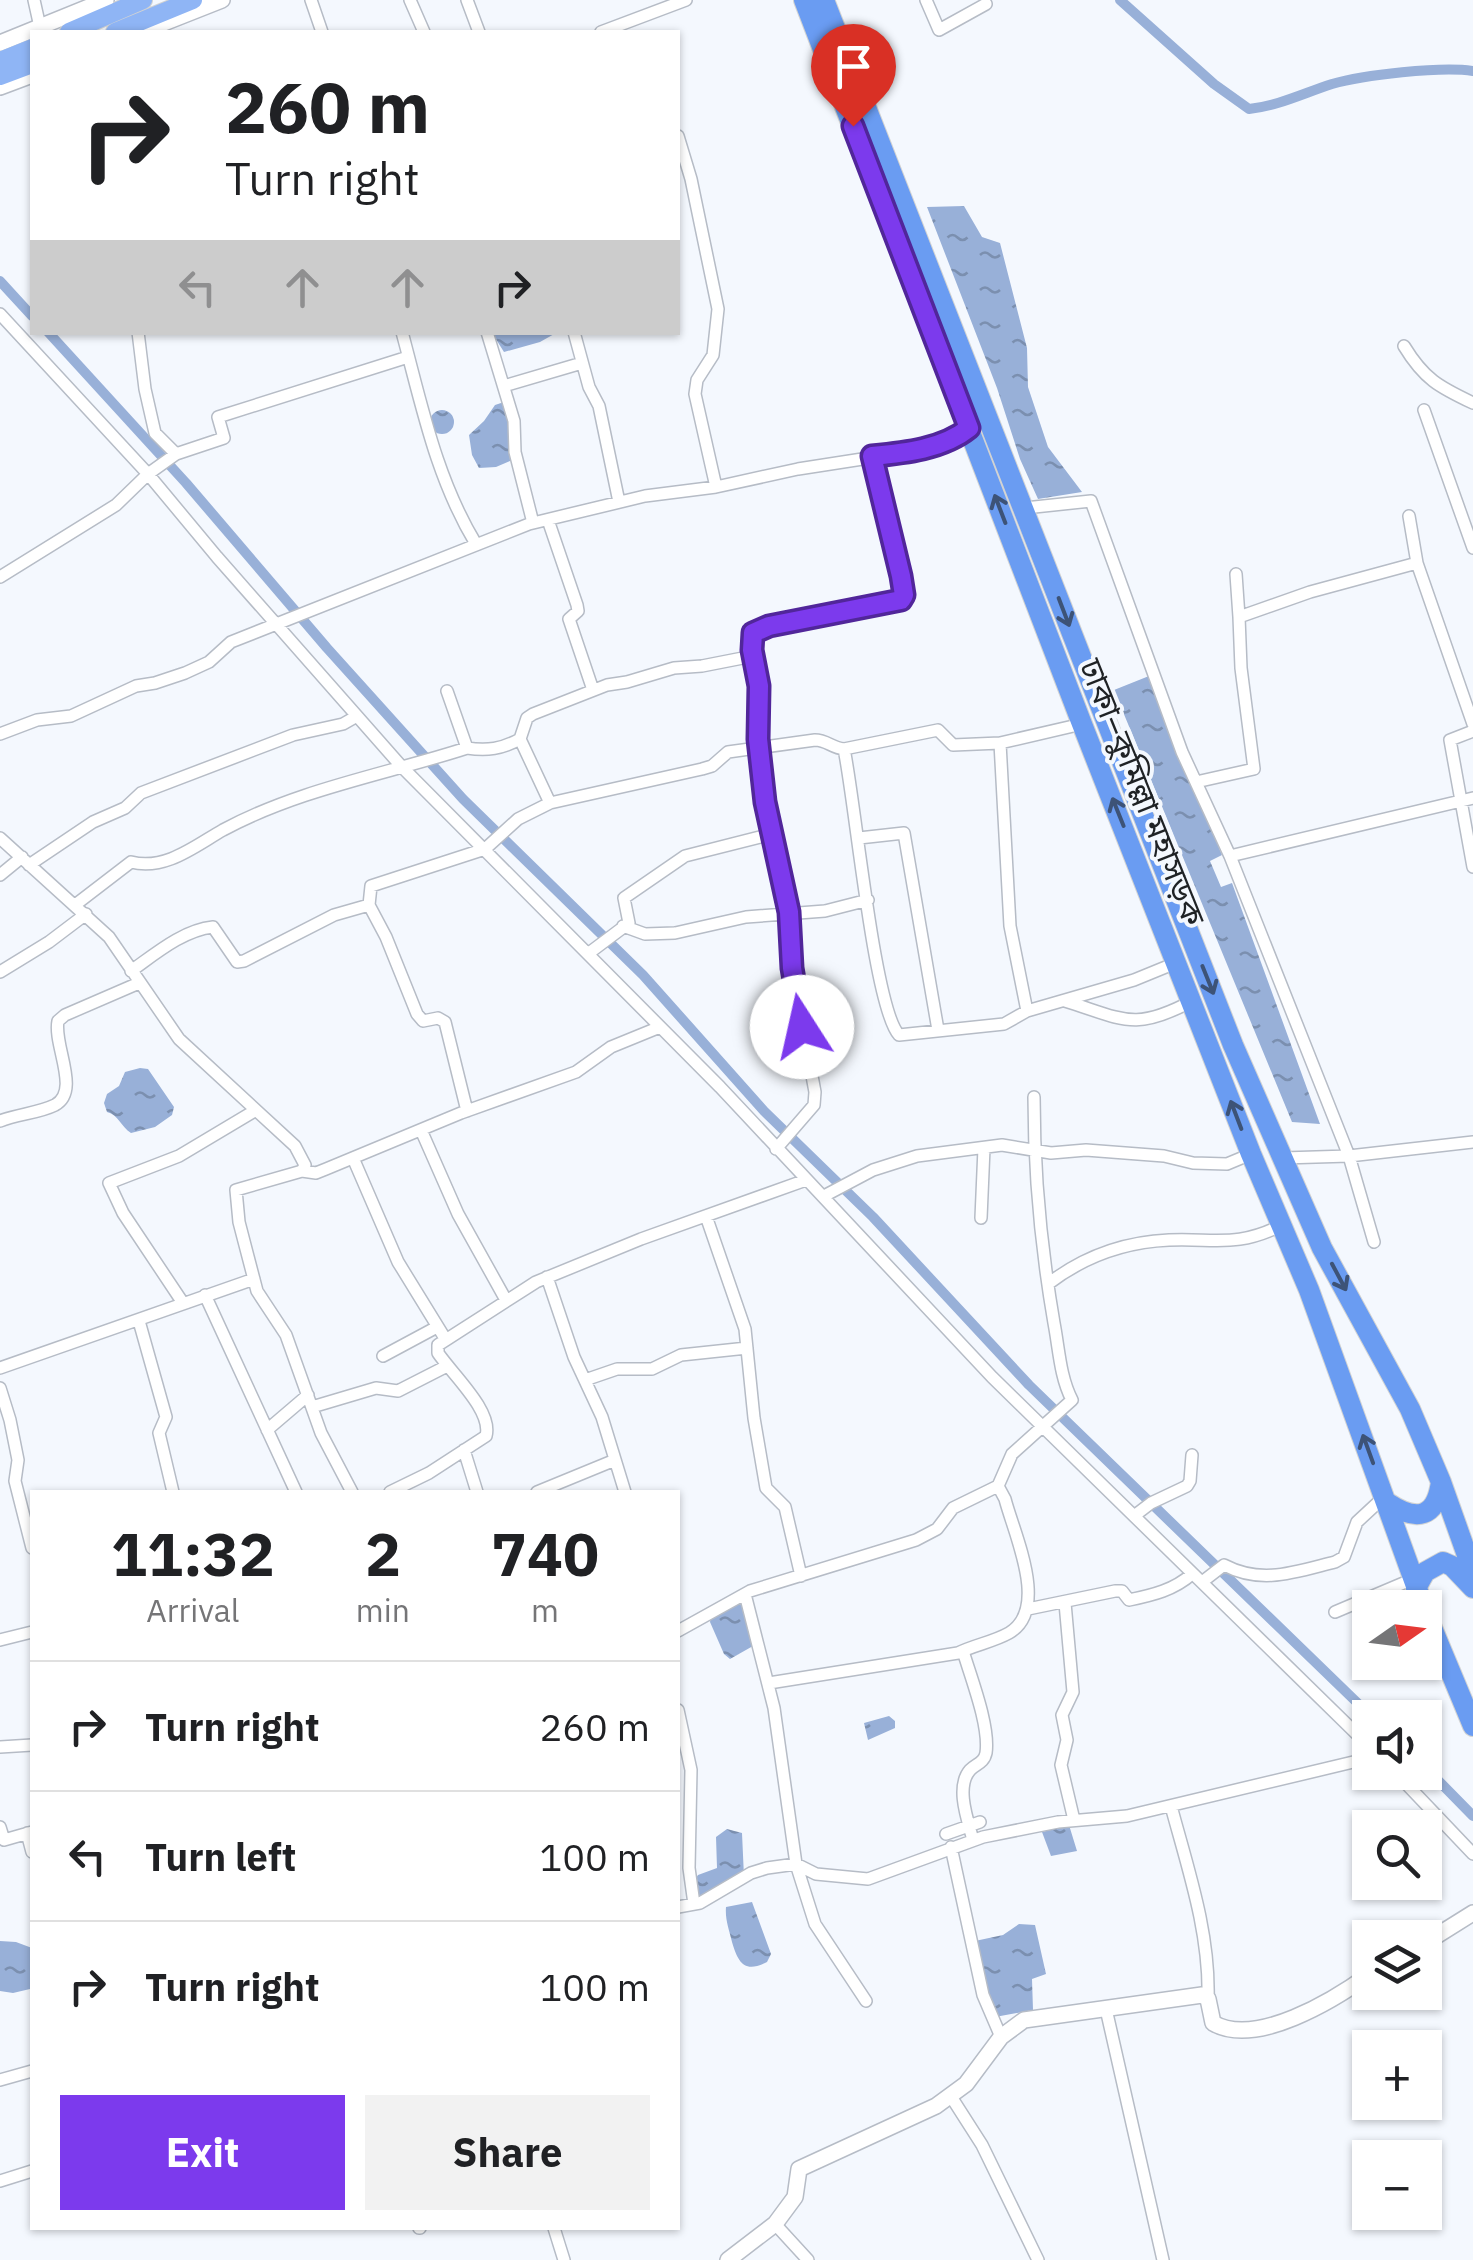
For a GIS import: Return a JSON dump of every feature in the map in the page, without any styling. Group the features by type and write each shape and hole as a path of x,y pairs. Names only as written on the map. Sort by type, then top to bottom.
{"highway":[{"path":"790,0 864,185 892,230"},
{"name":"ঢাকা–কুমিল্লা মহাসড়ক","path":"804,0 1082,724 1282,1225 1418,1590"},
{"name":"ঢাকা–কুমিল্লা মহাসড়ক","path":"824,0 1232,1045 1322,1248 1410,1409 1471,1557"},
{"path":"837,0 892,144 910,217"},
{"path":"1387,1500 1414,1515 1422,1514 1436,1503 1441,1482"},
{"path":"1421,1590 1425,1572 1443,1562 1473,1588"},
{"name":"ঢাকা–কুমিল্লা মহাসড়ক","path":"1442,1650 1473,1726"}],"main road":[{"path":"74,30 143,0"},
{"path":"120,30 193,0"},
{"path":"0,60 30,49"},
{"path":"0,76 30,65"}],"street":[{"path":"34,0 40,26"},
{"path":"31,30 106,0"},
{"path":"145,30 222,0"},
{"path":"310,0 321,30"},
{"path":"410,0 423,30"},
{"path":"467,0 478,30"},
{"path":"607,30 686,0"},
{"path":"926,0 939,30 986,4"},
{"path":"638,19 642,30"},
{"path":"0,43 30,30"},
{"path":"0,87 30,76"},
{"path":"682,165 718,309 712,355 697,380 695,394 716,487"},
{"path":"0,314 151,471 283,622 401,766 488,845 592,950 843,1219 1047,1424 1142,1509 1202,1577 1352,1729"},
{"path":"138,335 145,389 156,433 176,454"},
{"path":"403,335 441,474 476,544"},
{"path":"488,335 514,421 515,452 533,523"},
{"path":"575,335 600,406 619,502"},
{"path":"1404,346 1417,368 1436,386 1473,403"},
{"path":"0,577 116,505 151,471 176,454 224,438 218,417 408,357"},
{"path":"504,386 582,363"},
{"path":"1424,410 1467,511 1473,548"},
{"path":"0,734 37,720 71,716 136,686 185,672 208,662 231,642 533,523 619,502 938,444 969,428"},
{"path":"776,1149 814,1105 815,1092 792,968 789,912 758,747 759,686 753,633 757,628 893,602 904,595 872,456"},
{"path":"1024,508 1091,502 1196,782 1230,856 1348,1156 1374,1242"},
{"path":"1409,516 1417,564 1473,724"},
{"path":"548,520 577,604 578,611 569,619 592,690"},
{"path":"1239,617 1310,592 1417,564"},
{"path":"1196,782 1254,769 1241,668 1236,574"},
{"path":"550,803 520,739 527,718 592,690 674,668 753,656"},
{"path":"447,691 467,748"},
{"path":"0,875 125,808 142,793 293,735 343,724 357,716"},
{"path":"467,1111 444,1022 438,1018 423,1021 418,1014 369,905 371,886 488,845 513,824 550,803 702,770 728,752 815,740 844,748 938,730 954,744 1000,744 1082,724"},
{"path":"1473,732 1450,740 1467,799 1473,866"},
{"path":"75,905 131,862 148,866 201,846 222,831 264,812 401,766 415,766 467,748 487,751 520,739"},
{"path":"1000,744 1010,926 1027,1010"},
{"path":"844,748 881,982 894,1031 899,1036 1004,1024 1027,1010 1162,971 1178,962"},
{"path":"1230,856 1467,799"},
{"path":"859,838 897,831 904,833 907,840 922,952 938,1030"},
{"path":"592,950 628,923 624,898 675,862 692,852 772,834"},
{"path":"0,838 109,937 179,1039 294,1146 304,1165 302,1171"},
{"path":"623,926 645,934 675,933 731,919 824,911 868,900"},
{"path":"131,971 196,930 213,928 237,962 244,961 334,914 369,905"},
{"path":"0,972 62,934 86,914"},
{"path":"0,1121 64,1099 68,1091 58,1021 139,983"},
{"path":"1065,1001 1130,1022 1149,1020 1192,1001"},
{"path":"351,1490 330,1452 293,1350 280,1324 263,1304 235,1202 236,1190 302,1171 316,1173 467,1111 576,1072 611,1047 660,1027"},
{"path":"680,1626 745,1594 916,1540 936,1528 953,1508 998,1486 1012,1454 1072,1400 1066,1388 1048,1284 1034,1150 1034,1097"},
{"path":"183,1303 122,1213 109,1183 179,1156 256,1110"},
{"path":"421,1130 458,1214 506,1300"},
{"path":"1282,1158 1348,1156 1473,1142"},
{"path":"824,1196 917,1156 984,1148 1017,1146 1164,1156 1193,1164 1227,1164 1251,1154"},
{"path":"981,1218 984,1148"},
{"path":"353,1158 398,1262 446,1340"},
{"path":"394,1490 486,1436 488,1427 482,1411 438,1353 438,1346 547,1277 806,1180"},
{"path":"706,1216 740,1308 766,1488 785,1508 801,1576"},
{"path":"1048,1284 1096,1254 1164,1240 1250,1240 1282,1225"},
{"path":"547,1277 567,1340 602,1417 624,1490"},
{"path":"0,1368 254,1279"},
{"path":"205,1295 295,1490"},
{"path":"139,1321 166,1417 160,1433 173,1490"},
{"path":"383,1356 437,1327"},
{"path":"585,1380 618,1369 652,1369 680,1354 747,1348"},
{"path":"267,1430 310,1401 376,1388 398,1392 447,1366"},
{"path":"0,1388 18,1460 16,1480 30,1540"},
{"path":"464,1450 476,1490"},
{"path":"1142,1509 1187,1486 1192,1455"},
{"path":"542,1490 615,1460"},
{"path":"769,1683 963,1651 1014,1630 1028,1609 1026,1572 998,1486"},
{"path":"1028,1609 1115,1591 1129,1600 1176,1588 1224,1565 1243,1575 1261,1578 1335,1562 1344,1557 1357,1522 1387,1500"},
{"path":"745,1594 769,1683 796,1864 816,1924 866,2000"},
{"path":"1065,1603 1073,1692 1062,1715 1067,1740 1062,1765 1074,1820"},
{"path":"1335,1612 1352,1609"},
{"path":"0,1640 30,1632"},
{"path":"963,1651 986,1752 983,1761 965,1778 963,1791 974,1823 973,1840"},
{"path":"680,1720 690,1770 689,1868 694,1904"},
{"path":"0,1747 30,1745"},
{"path":"680,1907 726,1890 751,1873 796,1864 816,1874 868,1879 973,1840 1074,1820 1126,1816 1352,1762"},
{"path":"1412,1790 1473,1854"},
{"path":"1171,1806 1196,1898 1213,2024 1222,2029 1271,2028 1352,1988"},
{"path":"946,1834 974,1823"},
{"path":"0,1827 2,1841 30,1832"},
{"path":"951,1847 983,1995 1001,2038"},
{"path":"1442,1932 1473,1913"},
{"path":"728,2260 775,2224 795,2197 799,2169 936,2106 979,2069 1014,2024 1034,2016 1182,1996 1202,1995 1208,1999"},
{"path":"1106,2009 1163,2260"},
{"path":"0,2080 30,2072"},
{"path":"950,2095 982,2145 1038,2260"},
{"path":"0,2181 30,2171"},
{"path":"775,2224 808,2260"},
{"path":"555,2230 564,2260"}],"water":[{"path":"964,206 982,237 1000,243 1027,348 1028,387 1048,447 1082,492 1038,499 1020,459 997,388 927,207"},
{"path":"493,335 552,335 540,342 504,352"},
{"path":"504,402 509,417 510,461 479,468 469,435 495,405"},
{"path":"437,410 447,410 454,422 447,434 437,434 430,427 430,417"},
{"path":"1149,676 1222,855 1210,861 1221,887 1232,883 1320,1124 1292,1122 1114,690"},
{"path":"148,1069 174,1107 172,1115 155,1127 131,1133 107,1112 104,1103 125,1072"},
{"path":"734,1602 744,1602 753,1646 730,1659 710,1622 711,1617"},
{"path":"889,1716 895,1721 895,1728 868,1740 864,1723"},
{"path":"1069,1825 1077,1851 1051,1856 1042,1832"},
{"path":"727,1829 742,1833 744,1877 701,1896 696,1893 694,1881 698,1875 717,1868 716,1837"},
{"path":"752,1902 771,1954 767,1962 753,1967 743,1964 737,1955 726,1912 726,1907"},
{"path":"1019,1924 1035,1925 1046,1974 1032,1979 1033,2010 995,2017 985,1995 975,1941 1003,1935"},
{"path":"0,1941 30,1947 30,1989 0,1991"}],"waterway":[{"path":"1120,0 1214,84 1249,109 1363,77 1473,71"},
{"path":"0,281 30,314"},
{"path":"51,335 463,799 643,975 764,1111 873,1217 1029,1385 1354,1700"},
{"path":"1442,1784 1473,1816"}],"route":[{"path":"802,1027 790,953 789,912 765,802 753,633 757,628 901,600 901,576 872,456 938,444 969,428 853,126"}]}
